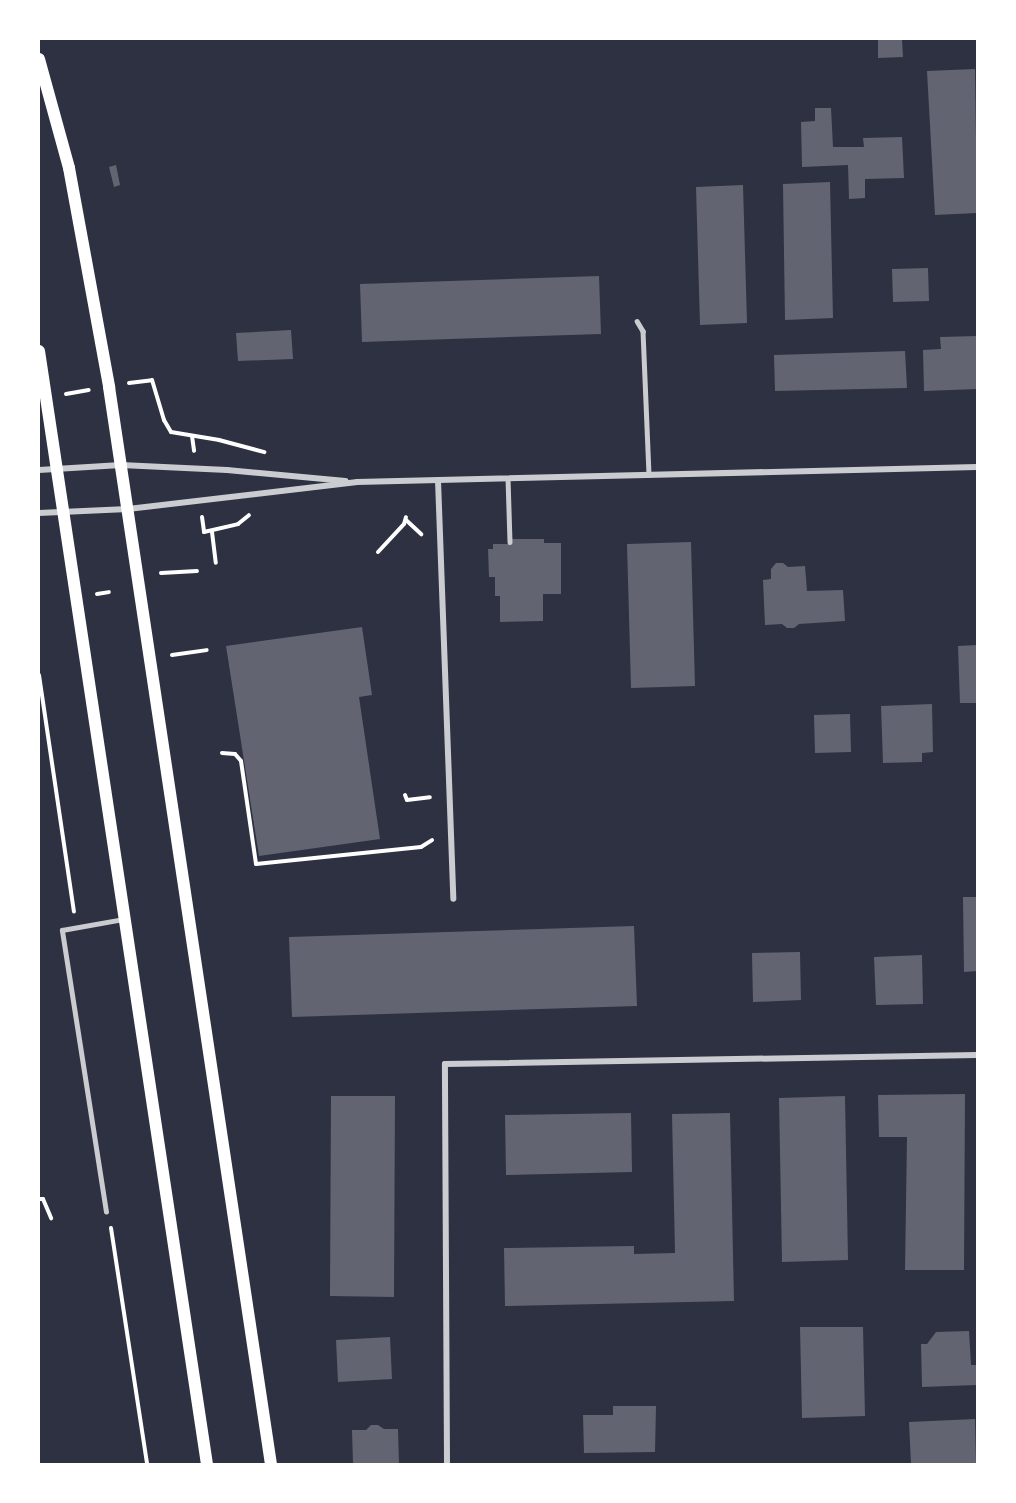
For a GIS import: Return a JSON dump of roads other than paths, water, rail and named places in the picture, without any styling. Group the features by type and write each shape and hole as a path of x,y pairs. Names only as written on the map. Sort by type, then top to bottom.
{"main road":[{"path":"39,59 70,177 96,306 271,1464"},
{"path":"39,351 207,1464"}],"street":[{"path":"39,470 121,465 236,471 357,482"},
{"path":"39,513 128,509 357,482 977,467"},
{"path":"438,480 453,899"},
{"path":"447,1464 445,1065 977,1056"}],"lane":[{"path":"637,321 644,331 649,475"},
{"path":"508,478 510,542"},
{"path":"106,1212 62,930 125,919"}]}
